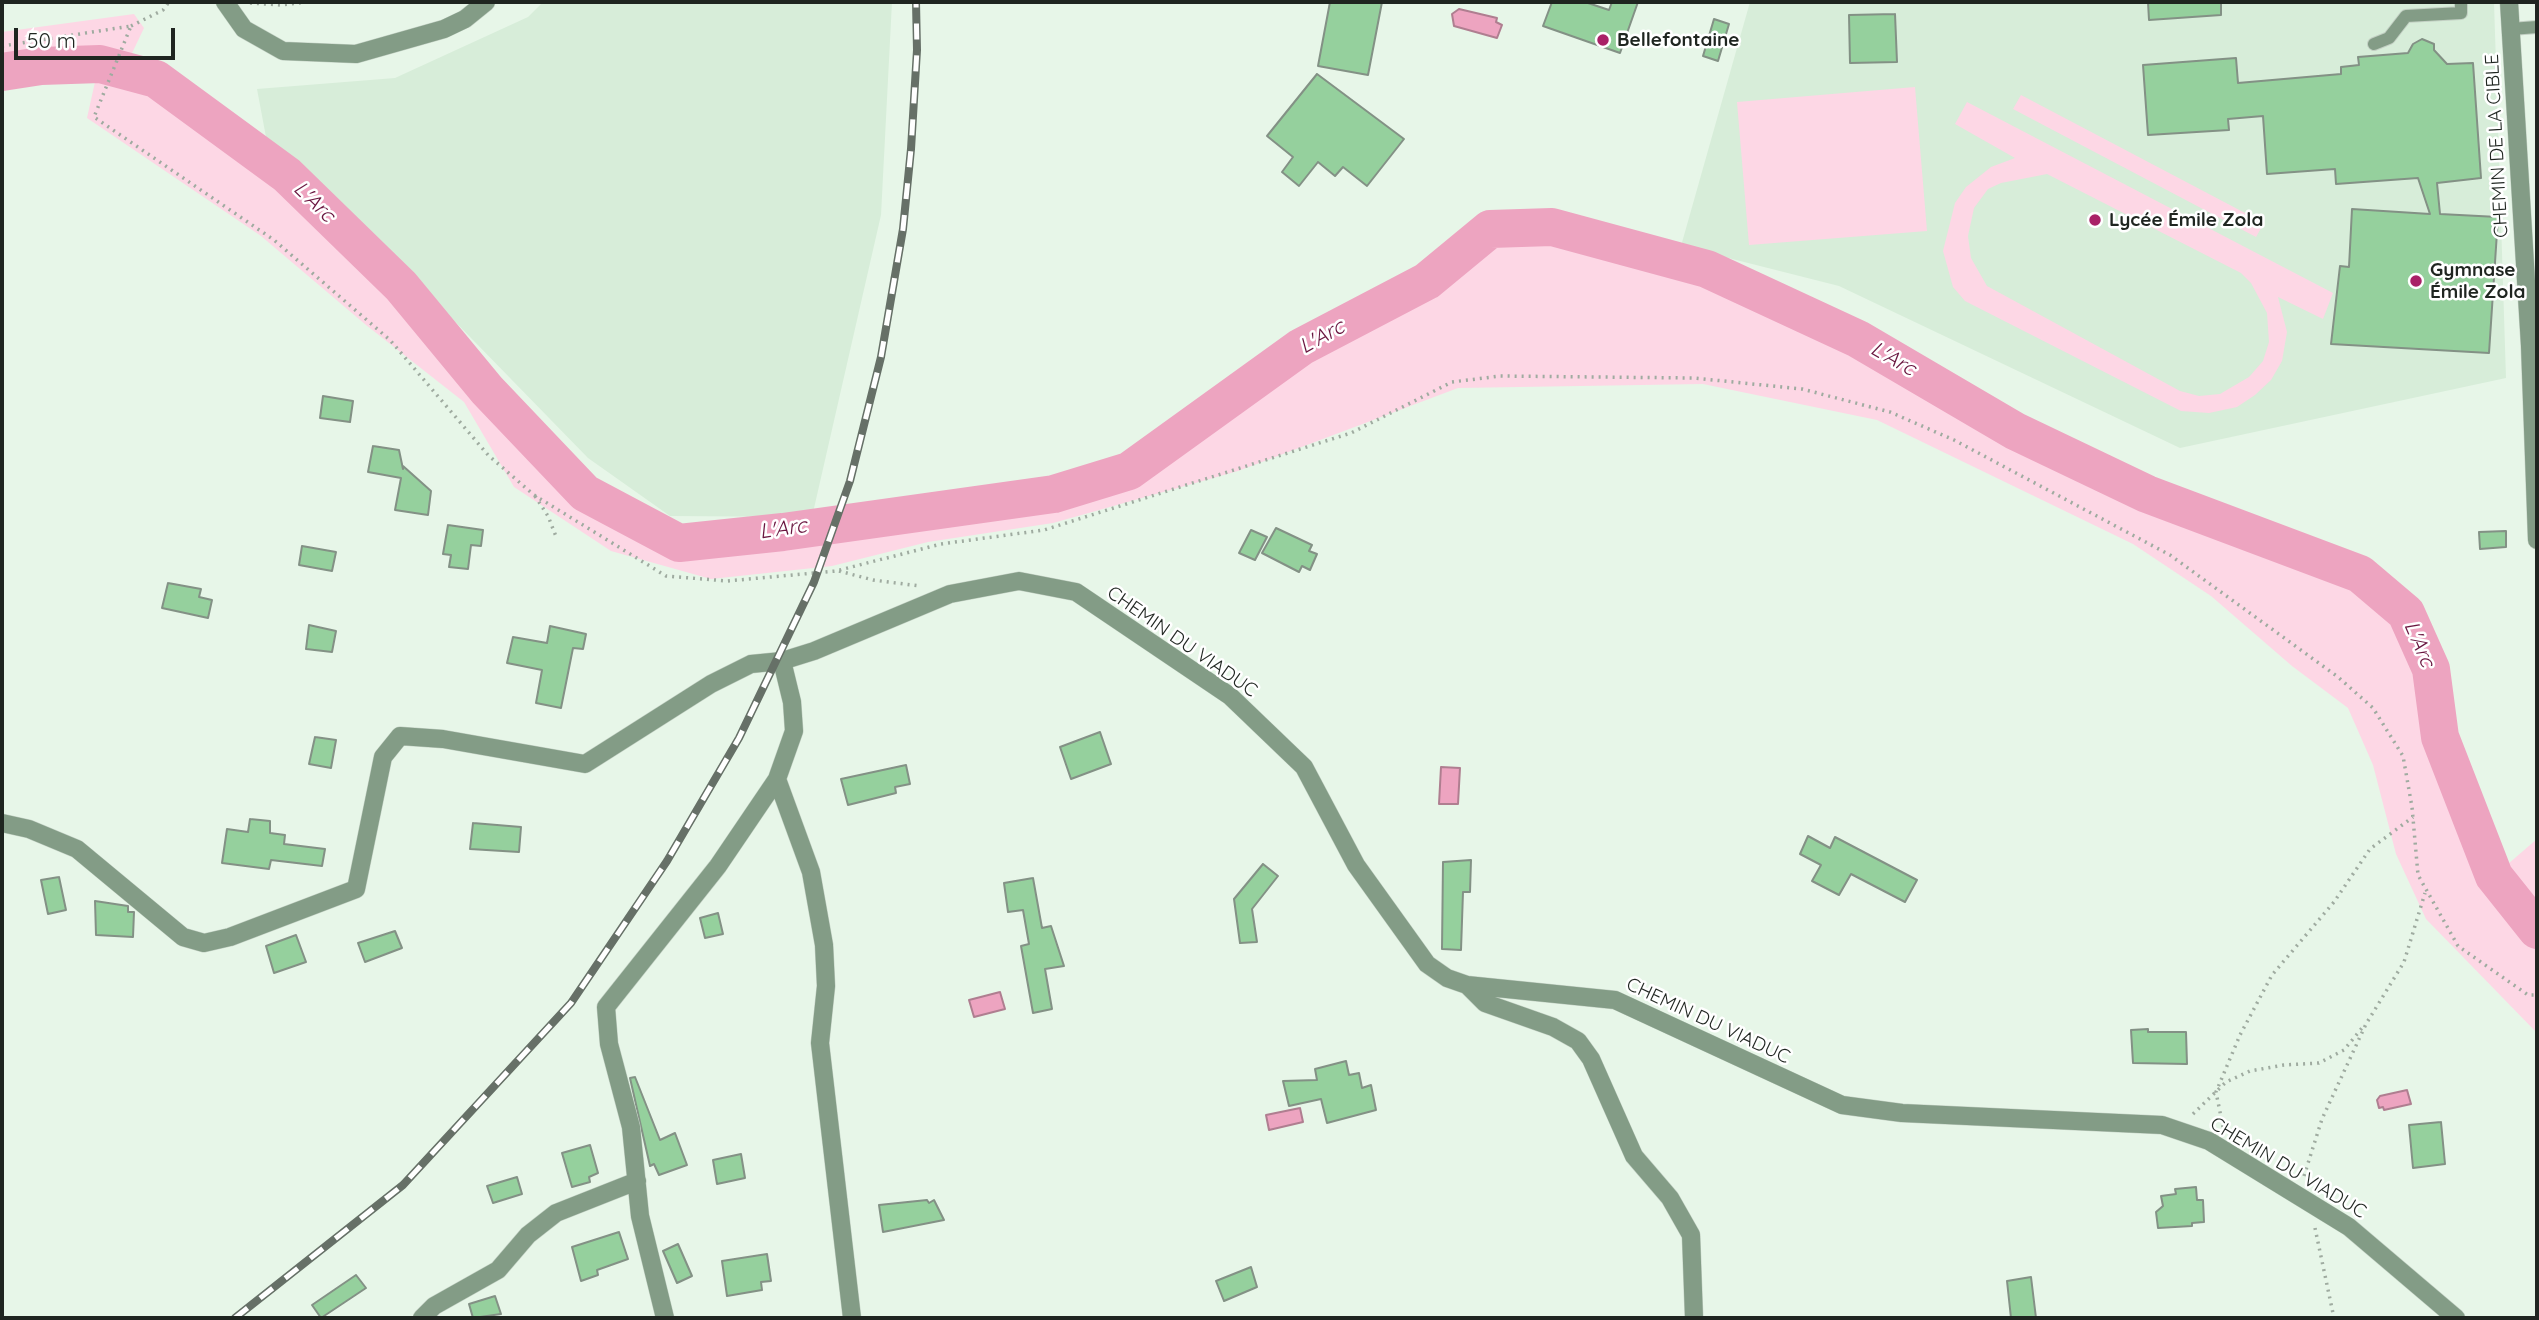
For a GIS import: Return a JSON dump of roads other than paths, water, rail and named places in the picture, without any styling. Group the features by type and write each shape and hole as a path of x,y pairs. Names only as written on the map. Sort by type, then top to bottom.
{"street":[{"path":"225,2 244,29 284,51 356,54 444,29 483,3"},
{"name":"CHEMIN DE LA CIBLE","path":"2510,2 2530,346 2537,540"},
{"name":"CHEMIN DU VIADUC","path":"2,823 29,830 77,849 183,937 204,943 230,937 356,889 383,757 400,736 443,739 585,764 711,684 751,664 782,661 950,594 1019,581 1076,592 1230,696 1304,767 1356,865 1427,964 1447,978 1467,985 1615,1000 1842,1105 1902,1113 2162,1125 2179,1130 2208,1140 2350,1227 2456,1318"},
{"path":"665,1318 640,1216 631,1127 609,1044 606,1007 718,866 777,779 794,732 792,702 782,661"},
{"path":"777,779 811,872 824,945 826,986 820,1043 852,1318"},
{"path":"1467,985 1485,1003 1553,1027 1578,1041 1585,1050 1609,1096 1634,1156 1670,1198 1690,1235 1694,1318"},
{"path":"422,1318 434,1306 498,1269 528,1235 556,1213 637,1181"}],"lane":[{"path":"2374,44 2389,38 2406,16 2461,13 2460,2"},
{"path":"2511,29 2537,27"}],"waterway":[{"name":"L'Arc","path":"2,72 41,66 100,64 156,79 287,175 401,286 487,390 585,493 679,543 783,532 1054,494 1129,471 1301,347 1427,281 1490,229 1552,227 1707,269 1858,339 2015,431 2147,494 2360,574 2406,613 2431,669 2440,737 2494,876 2537,930"}],"railway":[{"path":"235,1318 403,1185 571,1003 667,861 739,738 814,582 850,481 881,357 903,229 911,149 917,50 916,2"}],"place":[{"name":"Bellefontaine","path":"1603,40"},
{"name":"Lycée Émile Zola","path":"2095,220"},
{"name":"Gymnase Émile Zola","path":"2416,281"}]}
